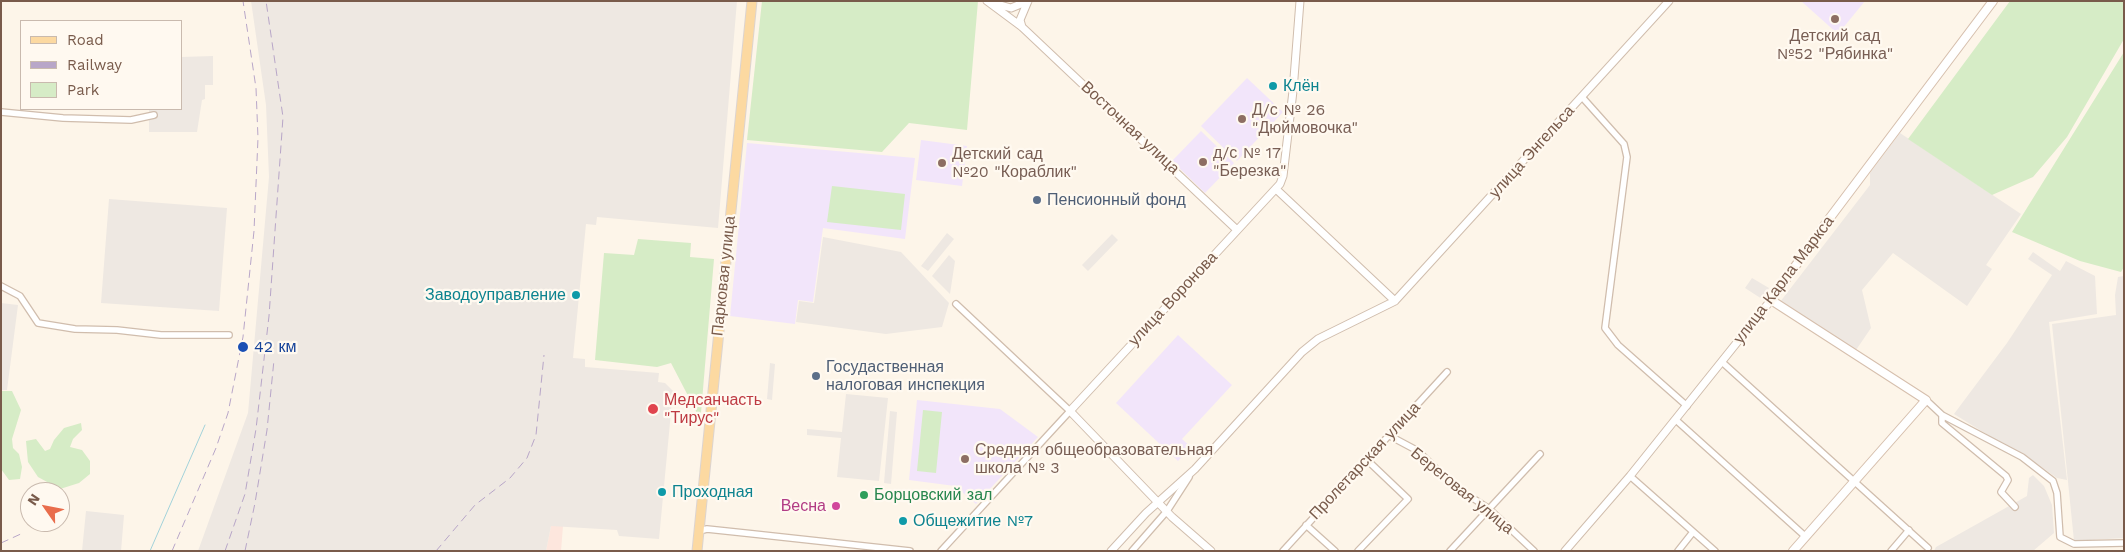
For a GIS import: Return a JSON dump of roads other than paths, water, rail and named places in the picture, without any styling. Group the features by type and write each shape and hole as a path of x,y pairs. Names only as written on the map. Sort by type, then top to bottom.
{"main road":[{"name":"Парковая улица","path":"697,551 752,1"},
{"name":"улица Карла Маркса","path":"1771,300 1829,218 1994,1"},
{"path":"1771,300 1926,400 1856,482 1793,551"}],"street":[{"path":"988,1 1006,4 1028,1"},
{"name":"Восточная улица","path":"988,1 1011,21 1021,24 1237,230"},
{"path":"1021,24 1028,1"},
{"name":"улица Воронова","path":"1070,411 1276,189 1283,176 1300,1"},
{"name":"улица Энгельса","path":"1111,551 1158,502 1167,496 1195,469 1302,352 1318,339 1394,301 1669,1"},
{"path":"1006,4 1011,21"},
{"path":"1016,4 1021,24"},
{"path":"1582,97 1624,144 1627,157 1605,328 1618,345 1687,406"},
{"path":"1,112 63,118 131,120 154,115"},
{"path":"1276,189 1336,243 1394,301"},
{"path":"1,286 20,296 38,323 75,329 117,330 162,335 229,336"},
{"name":"улица Карла Маркса","path":"1565,551 1676,420 1771,300"},
{"path":"956,304 1070,411 1166,511 1211,551"},
{"path":"1722,362 1928,548"},
{"name":"Пролетарская улица","path":"1283,551 1447,372"},
{"path":"1926,400 1942,415 2022,457 2053,481 2057,493 2060,538 2074,544 2124,543"},
{"path":"941,551 1070,411"},
{"path":"1942,415 1942,423 2006,476 2008,480 2001,492 2015,507"},
{"path":"1676,420 1806,537"},
{"name":"Береговая улица","path":"1388,436 1418,451 1454,486 1488,508 1534,551"},
{"path":"1450,551 1540,454"},
{"path":"1358,551 1408,499 1366,459"},
{"name":"улица Энгельса","path":"1132,551 1166,511 1195,469"},
{"path":"1630,476 1715,551"},
{"path":"1306,525 1335,551"},
{"path":"1891,551 1910,530"},
{"path":"699,531 735,532 910,551"},
{"path":"1678,551 1693,532"}],"waterway":[{"path":"150,551 205,425"}],"railway":[{"path":"172,551 216,448 228,413 243,337 254,231 258,138 256,88 243,1"},
{"path":"225,551 245,494 256,429 269,316 283,117 266,1"},
{"path":"436,551 475,505 510,478 527,458 536,435 544,355"},
{"path":"245,551 267,430 274,360"},
{"path":"1,543 23,533"}],"place":[{"name":"Детский сад №52 \"Рябинка\"","path":"1835,19"},
{"name":"Клён","path":"1273,86"},
{"name":"Д/с № 26 \"Дюймовочка\"","path":"1242,119"},
{"name":"д/с № 17 \"Березка\"","path":"1203,162"},
{"name":"Детский сад №20 \"Кораблик\"","path":"942,163"},
{"name":"Пенсионный фонд","path":"1037,200"},
{"name":"Заводоуправление","path":"576,295"},
{"name":"42 км","path":"243,347"},
{"name":"Госудаственная налоговая инспекция","path":"816,376"},
{"name":"Медсанчасть \"Тирус\"","path":"653,409"},
{"name":"Средняя общеобразовательная школа № 3","path":"965,459"},
{"name":"Проходная","path":"662,492"},
{"name":"Борцовский зал","path":"864,495"},
{"name":"Весна","path":"836,506"},
{"name":"Общежитие №7","path":"903,521"}]}
